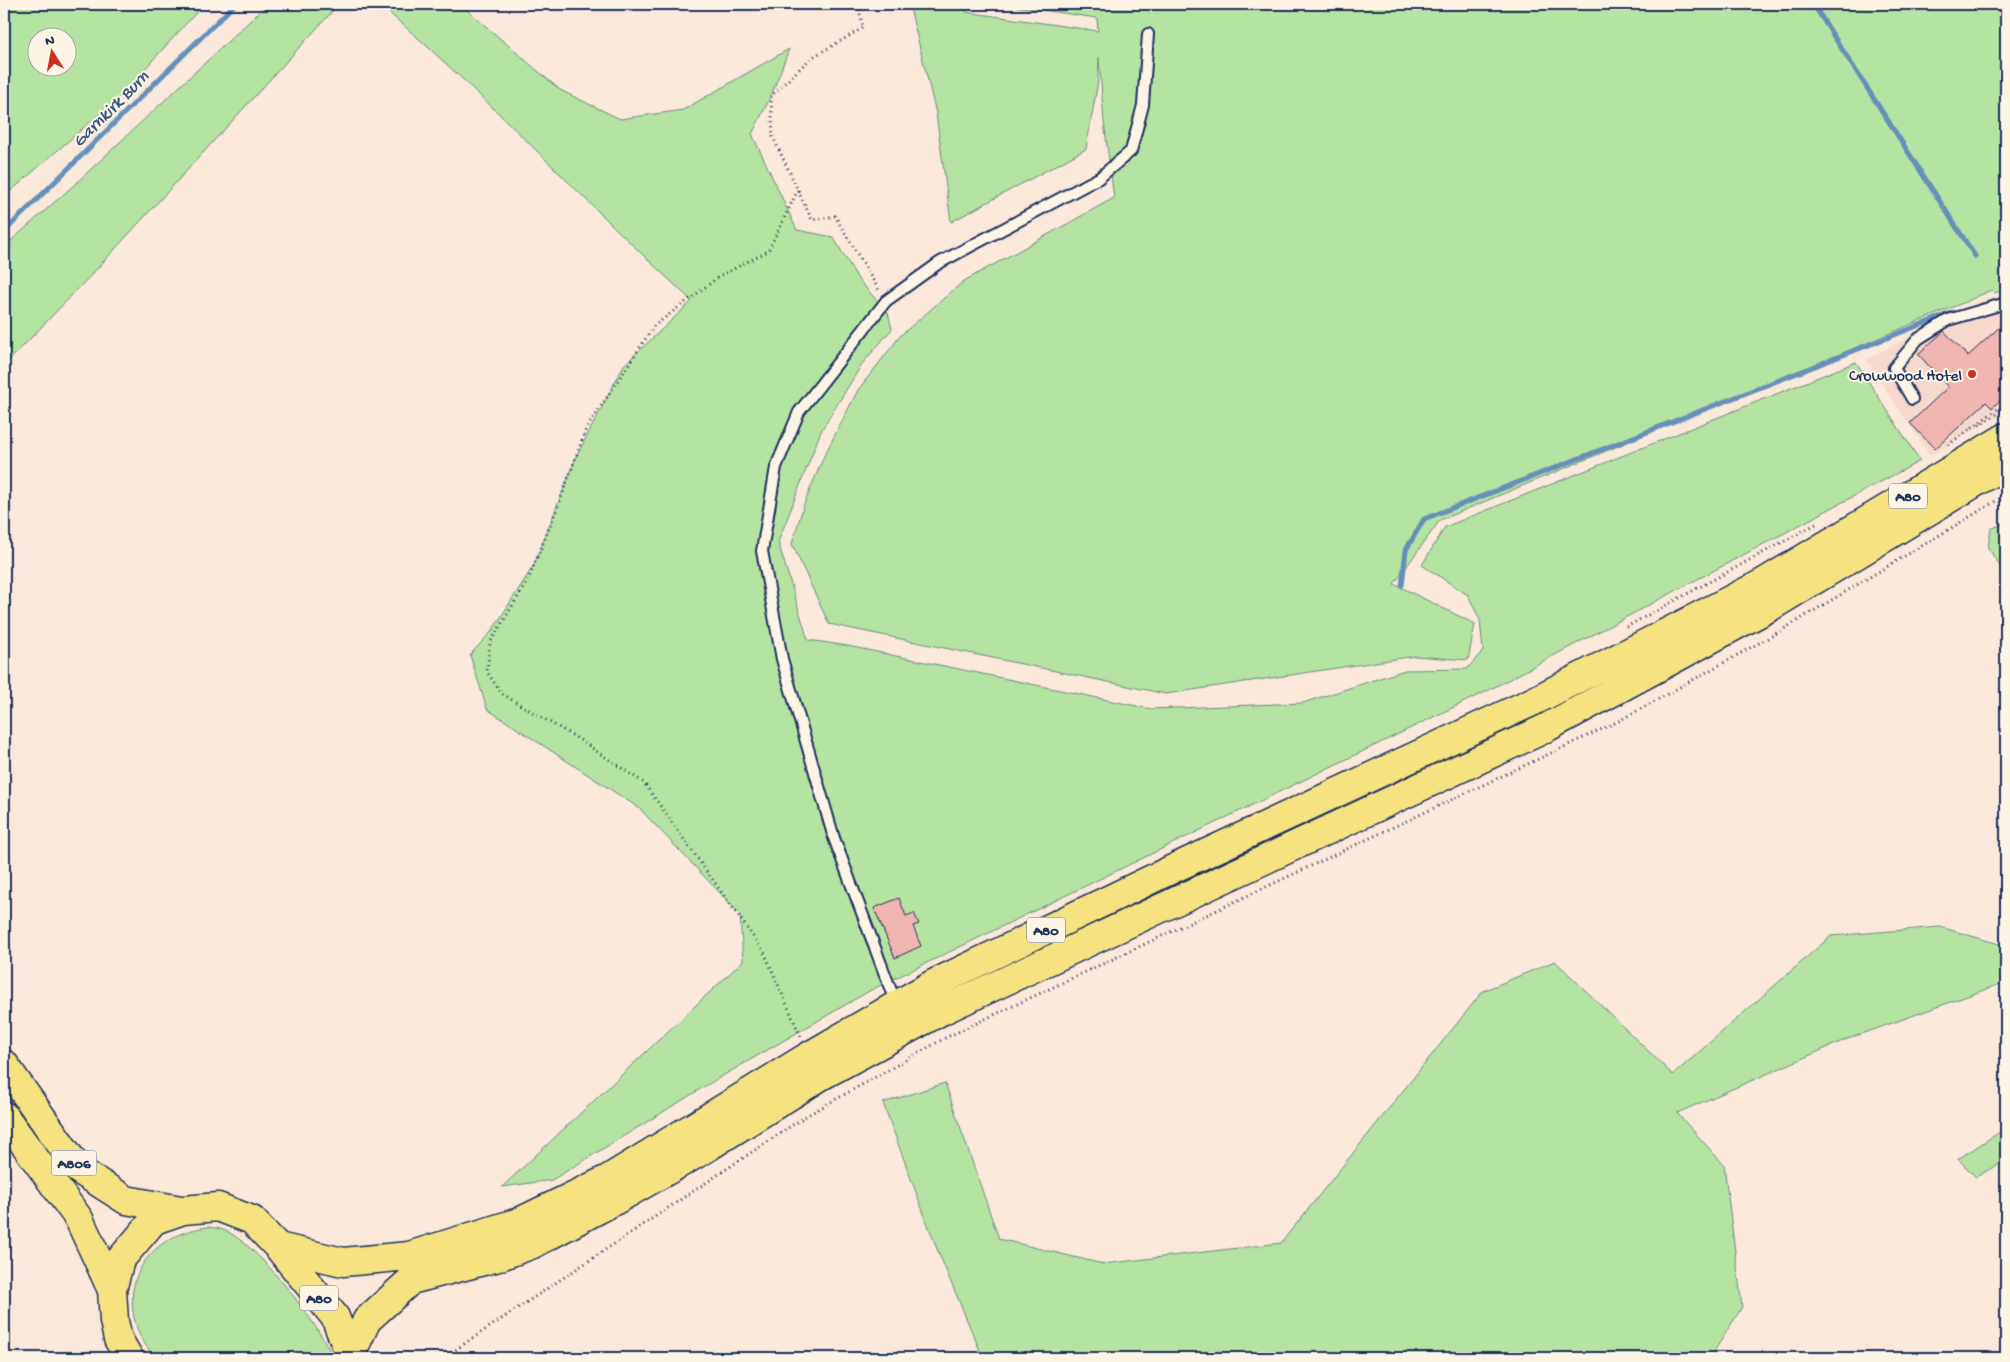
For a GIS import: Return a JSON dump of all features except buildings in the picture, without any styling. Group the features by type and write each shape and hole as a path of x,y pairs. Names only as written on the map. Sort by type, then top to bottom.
{"main road":[{"name":"A80","path":"351,1356 368,1320 411,1280 494,1258 533,1244 622,1197 703,1150 821,1076 903,1017 933,984 1181,865 1543,696 1763,583 2006,437"},
{"name":"A80","path":"278,1247 343,1262 409,1256 519,1222 608,1179 809,1056 903,1017 941,1011 1542,730 1770,607 2006,464"},
{"name":"A806","path":"4,1064 79,1170 126,1200 183,1210"},
{"name":"A806","path":"4,1116 79,1219 112,1290"},
{"name":"A80","path":"129,1358 118,1339 114,1321 112,1290 120,1260 154,1220 183,1210 218,1206 252,1220 278,1247 335,1317 351,1356"}],"lane":[{"path":"903,1017 834,838 782,659 762,551 776,467 799,412 886,301 939,263 1099,178 1131,152 1143,105 1148,34"},
{"path":"1912,399 1894,368 1918,339 1948,320 2006,303"}],"path":[{"path":"858,4 863,28 811,58 771,96 772,137 812,220 835,216 886,301"},
{"path":"798,190 768,251 720,276 654,326 586,429 560,504 528,580 490,643 487,672 502,694 580,740 644,783 764,952 809,1056"},
{"path":"2006,403 1959,437 2006,409"},
{"path":"442,1358 806,1116 939,1042 1617,722 1777,633 2006,495"}],"shaded area":[{"path":"2006,294 2006,411 1930,456 1866,359 1986,299"}],"green space":[{"path":"4,4 204,4 120,96 4,197"},
{"path":"268,4 339,4 94,272 4,366 4,247 74,185"},
{"path":"379,4 460,4 560,90 620,119 683,110 789,49 771,96 752,134 797,230 833,237 858,279 888,313 892,329 862,364 821,431 778,542 808,640 848,646 1151,709 1303,703 1405,670 1467,669 1483,651 1480,620 1468,595 1422,565 1445,527 1856,362 1920,461 1487,691 871,990 712,1082 552,1180 502,1187 743,961 740,914 639,808 487,709 470,655 492,631 534,565 577,455 624,365 692,301 498,113 420,39"},
{"path":"909,4 964,4 966,12 1098,31 1097,18 1000,4 2006,4 2006,290 1994,293 1991,290 1440,520 1394,584 1475,624 1468,660 1415,656 1166,694 829,624 792,544 804,504 824,456 858,390 901,335 964,281 1114,198 1104,122 1099,57 1098,81 1086,149 951,222 936,113"},
{"path":"2006,522 2006,574 1988,548 1991,529"},
{"path":"1940,927 2006,946 2006,982 1845,1040 1677,1113 1724,1165 1742,1307 1710,1358 983,1358 937,1249 883,1103 945,1083 999,1239 1103,1264 1281,1243 1483,991 1555,961 1673,1075 1831,936"},
{"path":"2006,1128 2006,1160 1976,1177 1958,1159"},
{"path":"208,1227 230,1233 258,1256 289,1290 303,1309 316,1327 333,1358 155,1358 137,1328 133,1309 133,1291 138,1274 146,1260 157,1248 172,1238 189,1231"}],"waterway":[{"name":"Garnkirk Burn","path":"4,232 235,4"},
{"path":"1813,4 1975,256"},
{"path":"1402,585 1406,550 1424,519 1953,312"}],"place":[{"name":"Crowwood Hotel","path":"1972,374"}]}
